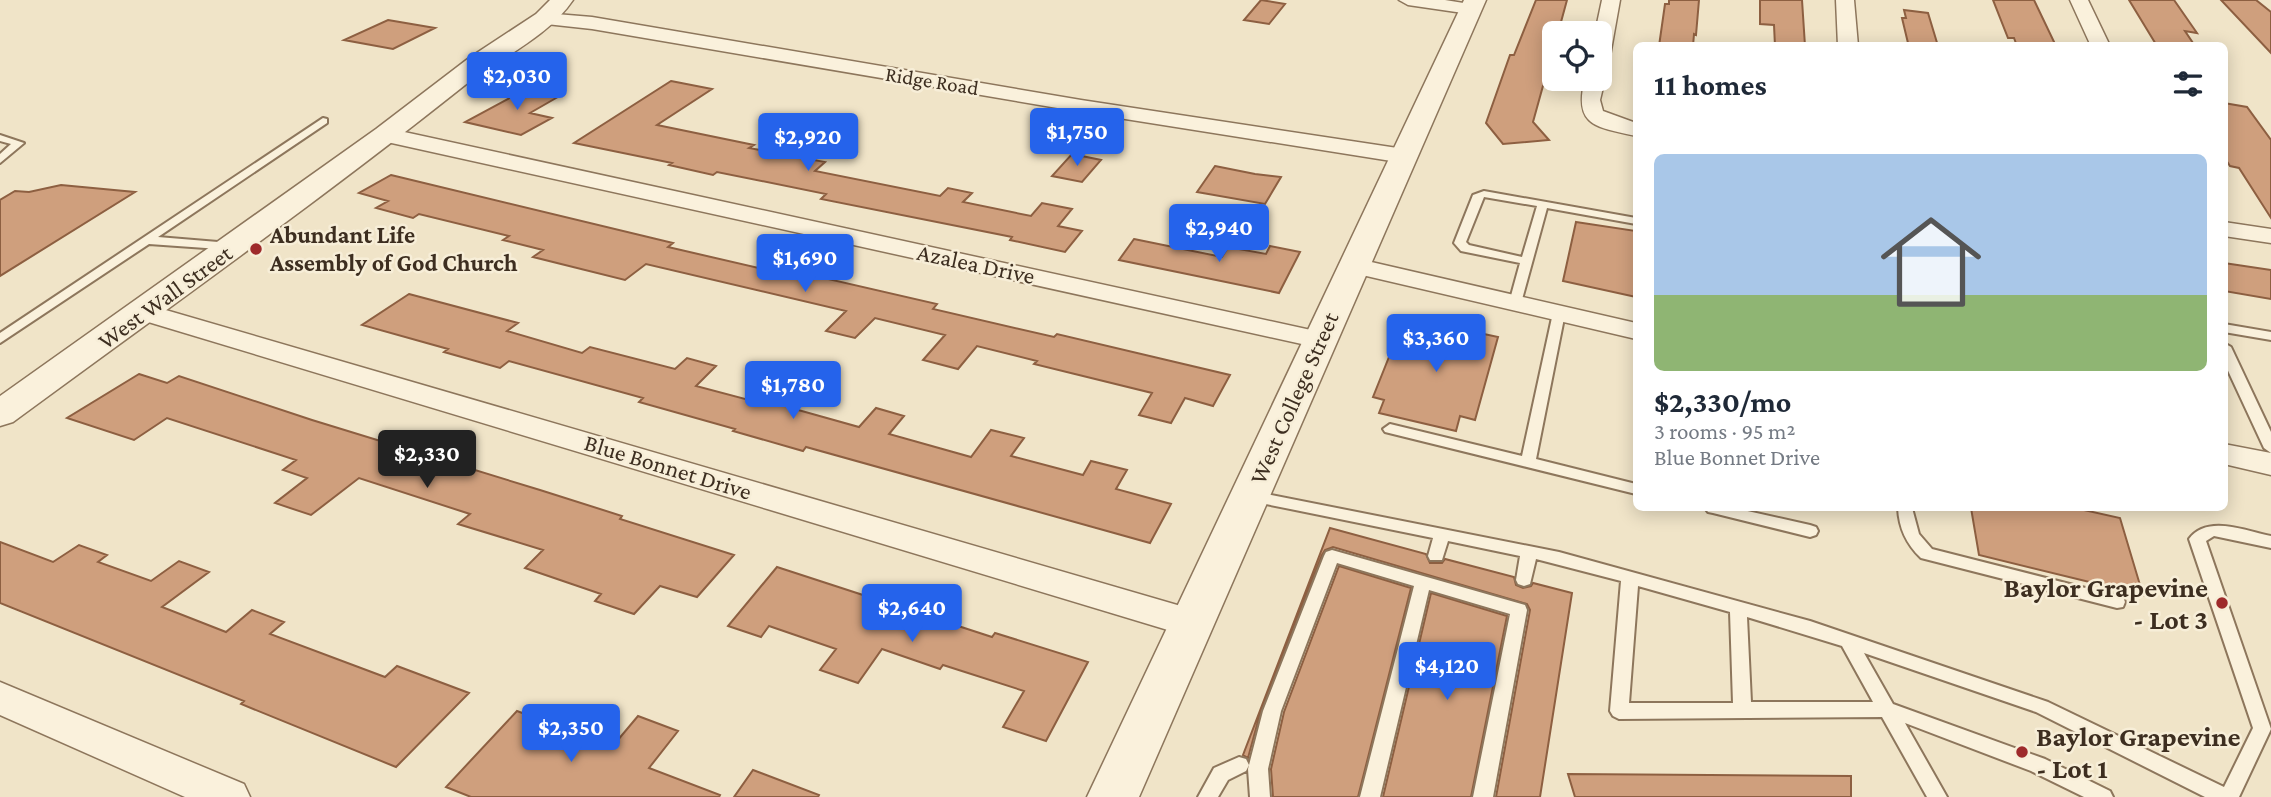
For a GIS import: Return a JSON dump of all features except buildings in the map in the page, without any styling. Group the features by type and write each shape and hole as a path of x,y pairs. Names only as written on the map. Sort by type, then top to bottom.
{"street":[{"path":"1408,0 1473,5"},
{"path":"1607,21 1611,0"},
{"path":"1845,0 1849,42"},
{"path":"2079,0 2099,42"},
{"name":"West College Street","path":"1113,797 1473,5"},
{"name":"Ridge Road","path":"553,10 592,23 1054,101 1404,156"},
{"name":"West Wall Street","path":"0,414 145,312 553,10"},
{"path":"1592,91 1590,100 1593,114 1600,119 1633,129"},
{"name":"Azalea Drive","path":"386,135 1320,340"},
{"path":"2228,230 2271,236"},
{"path":"1354,266 1633,330"},
{"name":"Blue Bonnet Drive","path":"145,312 1191,623"},
{"path":"2228,455 2271,464"},
{"path":"0,698 229,797"}],"lane":[{"path":"0,339 323,121"},
{"path":"0,138 19,143 0,160"},
{"path":"1526,261 1465,248 1460,243 1479,195 1633,220"},
{"path":"1515,303 1543,204"},
{"path":"148,240 233,247"},
{"path":"1528,462 1559,313"},
{"path":"2228,329 2271,336"},
{"path":"2228,356 2271,448"},
{"path":"1390,429 1633,488"},
{"path":"1250,495 1529,552 1630,577 1848,640 2042,707 2226,797 2267,729 2197,539 2213,530 2271,542"},
{"path":"1726,511 1810,531"},
{"path":"1905,511 1908,533 1914,543 1927,554 2117,603"},
{"path":"1436,556 1442,535"},
{"path":"1524,580 1529,552"},
{"path":"1260,797 1258,769 1272,710 1332,556 1519,610 1483,797"},
{"path":"1630,577 1619,711 1887,709 2038,765 2104,797"},
{"path":"1370,797 1423,582"},
{"path":"1738,608 1742,710"},
{"path":"1848,640 1937,797"},
{"path":"1208,797 1222,774 1239,765"}],"place":[{"name":"Abundant Life Assembly of God Church","path":"256,249"},
{"name":"Baylor Grapevine - Lot 3","path":"2222,603"},
{"name":"Baylor Grapevine - Lot 1","path":"2022,752"}]}
